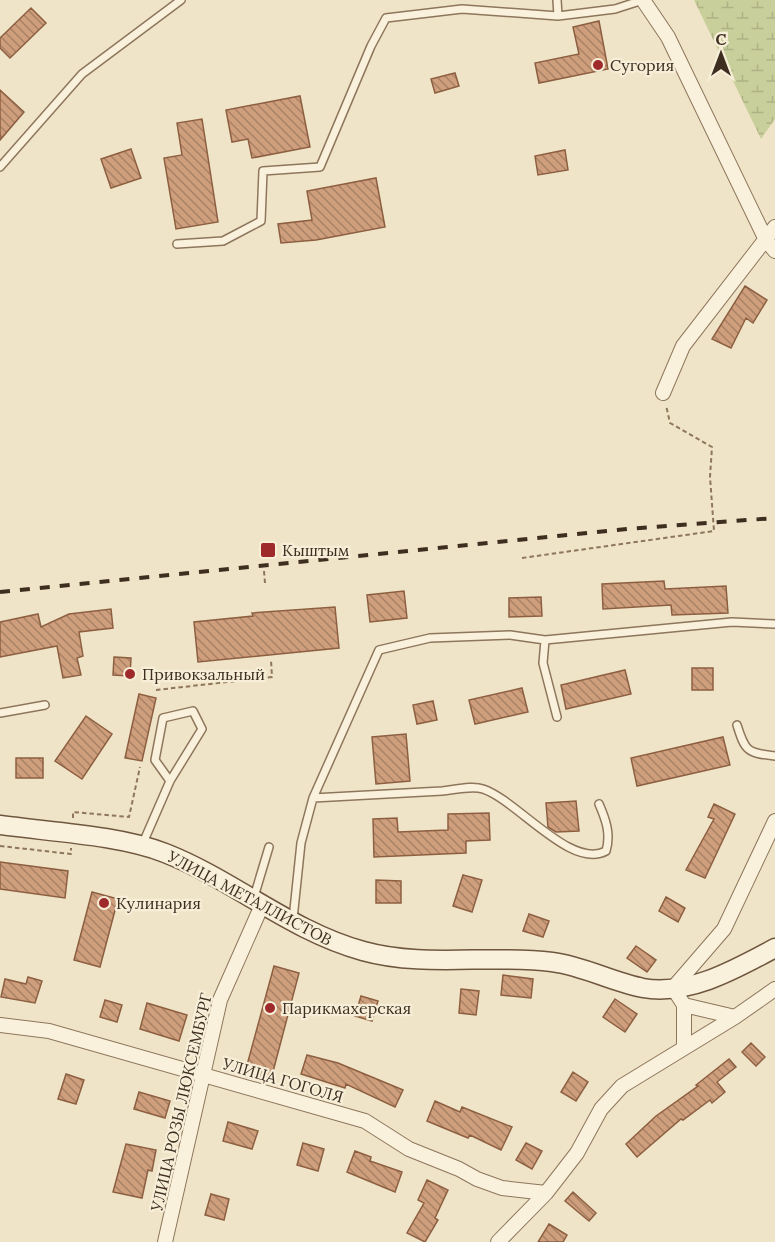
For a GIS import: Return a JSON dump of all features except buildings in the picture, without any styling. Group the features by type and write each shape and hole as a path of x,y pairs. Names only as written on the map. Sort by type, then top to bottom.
{"main road":[{"name":"УЛИЦА МЕТАЛЛИСТОВ","path":"0,825 142,846 163,852 208,872 258,903 331,942 393,959 494,958 550,962 575,966 644,988 673,988 706,981 775,948"}],"street":[{"path":"643,0 668,37 770,246"},
{"path":"663,393 683,346 770,246 775,227"},
{"path":"684,1048 684,1005 673,988 724,928 775,821"},
{"name":"УЛИЦА РОЗЫ ЛЮКСЕМБУРГ","path":"165,1242 220,1000 258,903"},
{"path":"498,1242 546,1193 578,1153 601,1109 622,1086 735,1017 775,989"},
{"path":"684,1005 735,1017"},
{"name":"УЛИЦА ГОГОЛЯ","path":"0,1025 49,1031 365,1120 409,1149 459,1169 477,1179 502,1188 546,1193"}],"lane":[{"path":"0,167 82,74 181,0"},
{"path":"556,0 558,16"},
{"path":"177,244 223,241 261,221 263,171 320,167 371,46 386,18 462,9 558,16 615,9 643,0"},
{"path":"292,922 294,888 301,843 313,798 379,650 430,638 510,635 545,640 732,622 775,624"},
{"path":"545,640 543,663 557,717"},
{"path":"0,714 45,705"},
{"path":"142,846 170,780 202,729 193,711 163,718 155,760 170,780"},
{"path":"737,725 744,747 754,753 775,756"},
{"path":"313,798 482,788 522,812 556,841 589,855 597,855 606,851 609,842 607,822 599,804"},
{"path":"258,903 269,847"}],"path":[{"path":"522,558 714,531 710,477 712,447 670,423 663,393"},
{"path":"264,571 265,584"},
{"path":"156,690 272,676 271,660"}],"green space":[{"path":"694,0 775,0 775,119 761,139"}],"railway":[{"path":"0,592 627,529 775,518"}],"place":[{"name":"Сугория","path":"598,65"},
{"name":"Кыштым","path":"268,550"},
{"name":"Привокзальный","path":"130,674"},
{"name":"Кулинария","path":"104,903"},
{"name":"Парикмахерская","path":"270,1008"}]}
